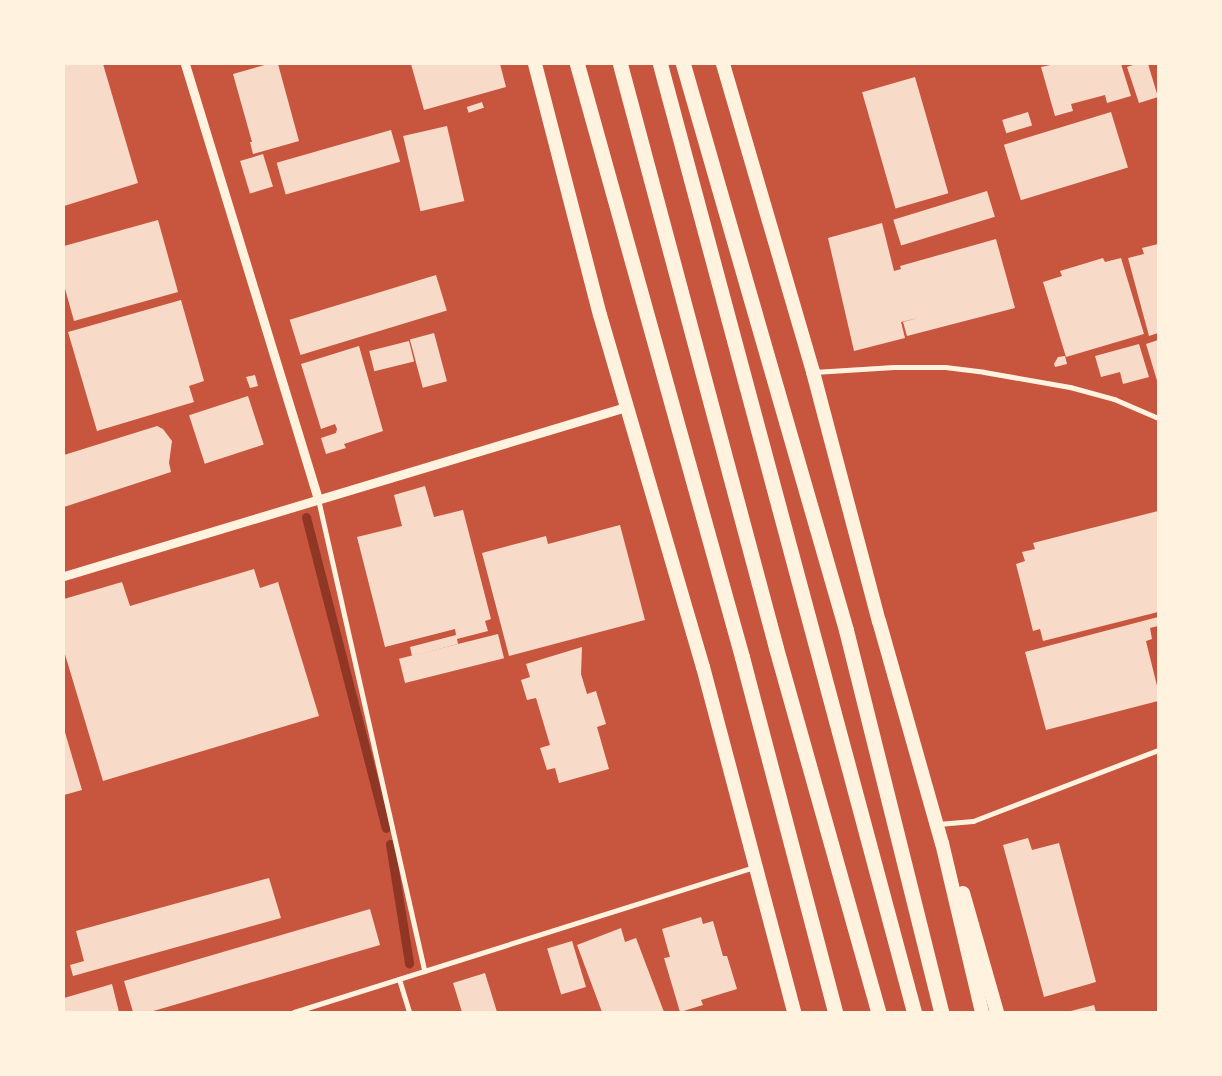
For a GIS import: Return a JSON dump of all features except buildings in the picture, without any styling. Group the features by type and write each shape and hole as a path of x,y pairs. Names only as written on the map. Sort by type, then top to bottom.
{"highway":[{"path":"535,64 600,315 703,667 754,867 794,1012"},
{"path":"577,64 742,657 834,1012"},
{"path":"620,64 771,629 878,1012"},
{"path":"660,64 914,1012"},
{"path":"682,64 846,630 941,1012"},
{"path":"723,64 814,372 877,611 942,843 982,1012"},
{"path":"942,843 962,889 997,1012"}],"street":[{"path":"185,64 318,499 424,971"},
{"path":"814,372 894,367 945,367 984,372 1070,387 1114,399 1158,418"},
{"path":"64,576 626,406"},
{"path":"937,824 973,821 1158,750"},
{"path":"294,1012 754,867"},
{"path":"399,979 409,1012"}],"waterway":[{"path":"306,517 386,828"},
{"path":"390,844 409,963"}]}
